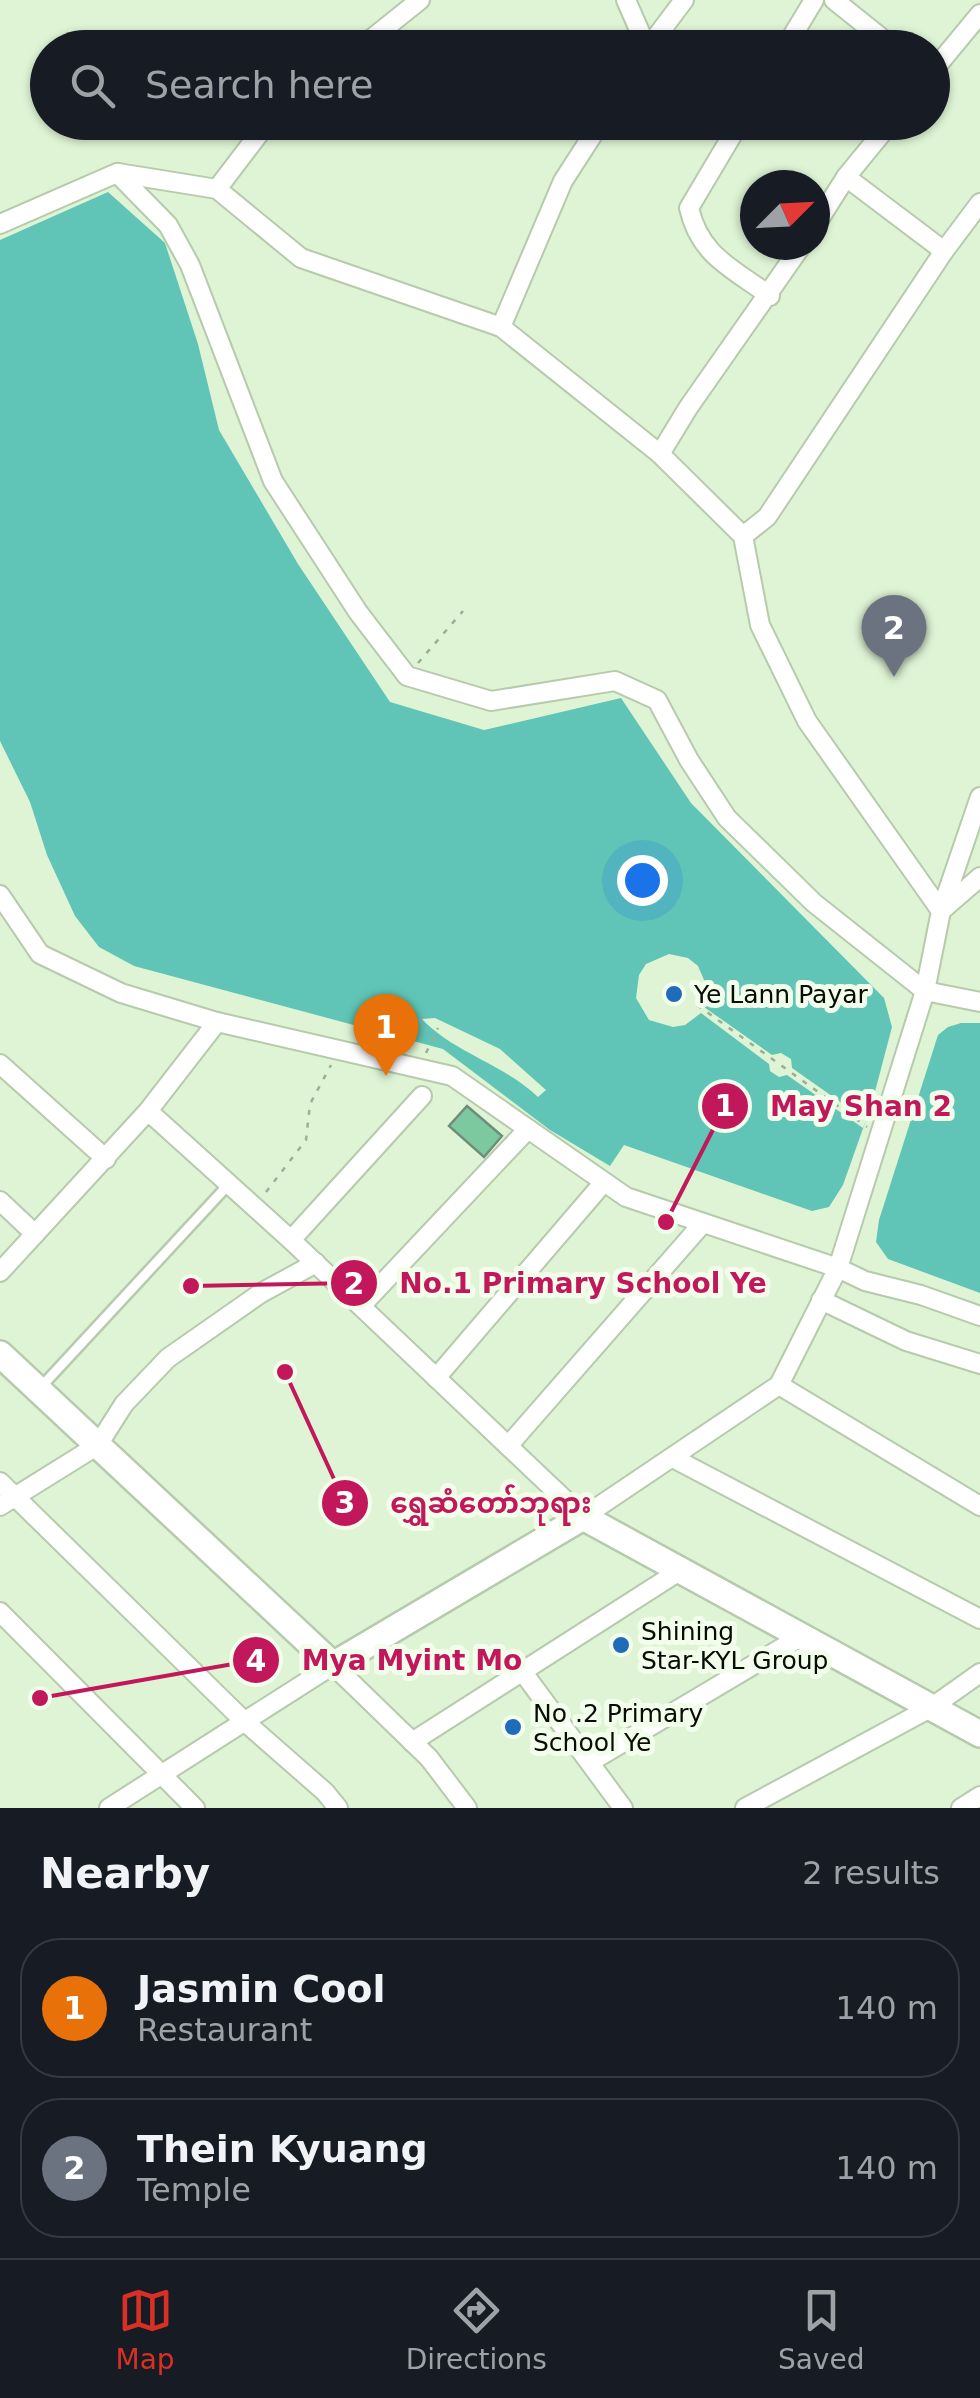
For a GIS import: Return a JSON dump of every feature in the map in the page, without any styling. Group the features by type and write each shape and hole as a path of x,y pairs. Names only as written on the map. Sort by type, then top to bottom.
{"street":[{"path":"382,30 420,0"},
{"path":"626,0 640,30"},
{"path":"662,30 684,0"},
{"path":"796,30 814,0"},
{"path":"834,0 872,30"},
{"path":"950,50 980,14"},
{"path":"217,190 254,140"},
{"path":"501,327 563,181 589,140"},
{"path":"729,140 689,208 694,231 709,252 770,296"},
{"path":"830,203 877,140"},
{"path":"117,173 168,225 190,266 273,481 358,612 408,676 491,702 615,681 657,700 689,760 727,818 814,903 925,991 980,1002"},
{"path":"0,224 117,173 217,190 301,258 501,327 660,454 743,536 760,625 806,721 941,910"},
{"path":"846,178 944,250"},
{"path":"743,536 767,517 944,250 980,203"},
{"path":"660,454 793,260"},
{"path":"109,1808 333,1665 583,1517 780,1385 838,1268 925,991 941,910 980,797"},
{"path":"941,910 980,877"},
{"path":"0,895 40,954 121,992 218,1022 452,1076 626,1197 838,1268 865,1281 922,1295 980,1316"},
{"path":"0,1272 106,1159 218,1022"},
{"path":"0,1064 106,1159"},
{"path":"292,1240 422,1096"},
{"path":"148,1110 292,1240 583,1517 980,1734"},
{"path":"361,1306 528,1129"},
{"path":"436,1378 604,1182"},
{"path":"0,1202 34,1234"},
{"path":"508,1446 703,1223"},
{"path":"8,1501 98,1444 124,1404 168,1358 260,1294 316,1263"},
{"path":"821,1300 906,1342 980,1364"},
{"path":"0,1354 333,1665 412,1742 468,1808"},
{"path":"780,1385 980,1506"},
{"path":"673,1458 980,1618"},
{"path":"0,1482 8,1501 338,1808"},
{"path":"412,1742 681,1570"},
{"path":"0,1612 195,1808"},
{"path":"590,1762 802,1636"},
{"path":"522,1671 623,1808"},
{"path":"745,1808 932,1707 980,1673"},
{"path":"960,1808 980,1796"}],"lane":[{"path":"39,1389 229,1184"}],"path":[{"path":"408,676 463,611"},
{"path":"698,1005 879,1136"},
{"path":"428,1049 437,1029"},
{"path":"254,1207 306,1140 310,1104 339,1050"}],"water":[{"path":"108,192 165,243 198,344 219,430 298,564 390,702 484,730 621,698 691,803 884,998 892,1027 872,1103 843,1185 829,1207 812,1211 624,1145 610,1166 550,1130 443,1049 134,966 99,947 75,916 47,855 30,802 0,741 0,240","holes":["435,1018 500,1049 546,1090 538,1097 449,1041 422,1019"]},
{"path":"961,1023 980,1023 980,1293 888,1259 876,1242 879,1220 938,1035"}],"pier":[{"path":"669,954 688,958 698,966 708,989 704,1007 772,1055 781,1053 791,1059 792,1068 866,1120 863,1128 787,1075 779,1077 770,1071 769,1064 701,1013 685,1025 673,1027 649,1020 636,998 639,975 646,964"}],"building":[{"path":"467,1106 502,1136 484,1157 449,1126"}],"place":[{"name":"Thein Kyuang","path":"894,677"},
{"name":"Ye Lann Payar","path":"674,994"},
{"name":"Jasmin Cool","path":"386,1076"},
{"name":"May Shan 2","path":"666,1222"},
{"name":"No.1 Primary School Ye","path":"191,1286"},
{"name":"ရွှေဆံတော်ဘုရား","path":"285,1372"},
{"name":"Shining Star-KYL Group","path":"621,1645"},
{"name":"Mya Myint Mo","path":"40,1698"},
{"name":"No .2 Primary School Ye","path":"513,1727"}]}
